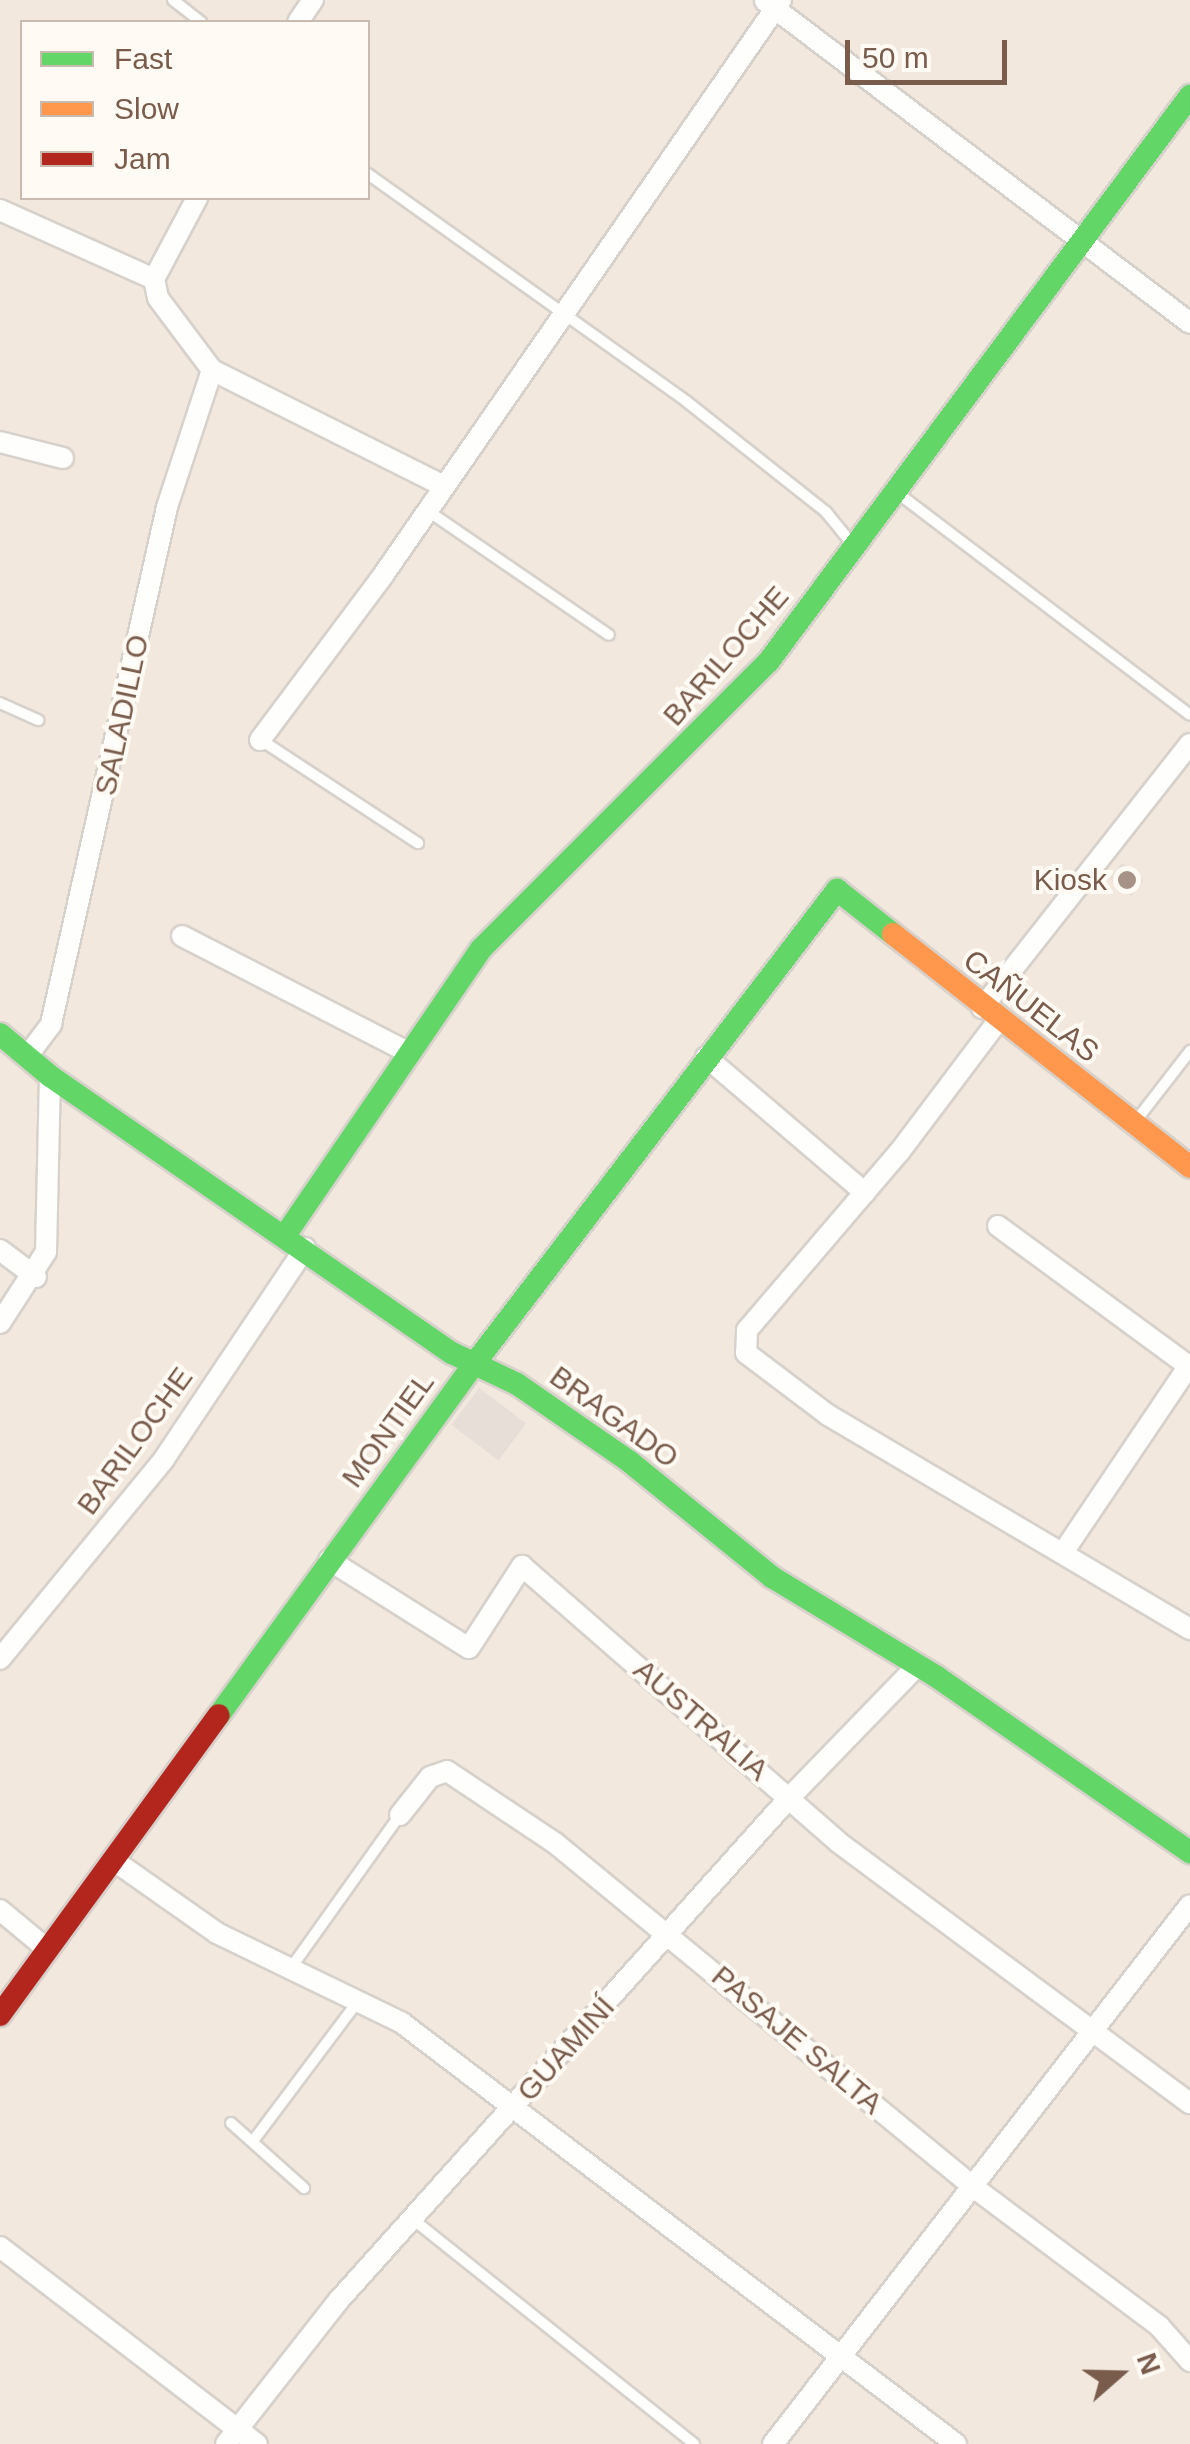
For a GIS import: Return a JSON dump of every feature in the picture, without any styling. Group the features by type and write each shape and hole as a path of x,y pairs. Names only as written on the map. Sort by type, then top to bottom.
{"street":[{"path":"260,740 428,511 442,485 773,3 1190,324"},
{"name":"BARILOCHE","path":"0,1659 164,1458 410,1053 480,949 751,682 1190,96"},
{"path":"196,200 154,278 158,298 212,370 442,485"},
{"path":"0,210 154,278"},
{"name":"SALADILLO","path":"28,1056 51,1024 168,507 212,370"},
{"path":"0,442 64,458"},
{"path":"1190,744 990,1014 865,1193 747,1330 746,1353 828,1415 1064,1551 1190,1629"},
{"path":"1171,770 1190,784"},
{"name":"CAÑUELAS","path":"836,890 1190,1167"},
{"name":"MONTIEL","path":"0,2015 47,1948 116,1862 474,1362 836,890"},
{"path":"182,936 410,1053"},
{"name":"BRAGADO","path":"0,1034 50,1076 474,1362 630,1462 772,1577 918,1665 1190,1852"},
{"path":"706,1058 865,1193"},
{"path":"0,1323 36,1277 50,1228 50,1076"},
{"path":"998,1226 1189,1366 1064,1551"},
{"path":"0,1250 36,1277"},
{"name":"AUSTRALIA","path":"329,1560 469,1648 522,1566 838,1842 1190,2104"},
{"name":"GUAMINÍ","path":"232,2436 339,2300 415,2221 790,1798 918,1665"},
{"name":"PASAJE SALTA","path":"400,1815 430,1777 447,1771 555,1842 976,2189 1159,2326 1190,2361"},
{"path":"116,1862 217,1933 360,1999 956,2444"},
{"path":"773,2444 976,2189 1190,1905"},
{"path":"0,1910 47,1948"},
{"path":"0,2247 232,2436 258,2444"}],"lane":[{"path":"173,0 198,20"},
{"path":"370,175 798,488 854,545"},
{"path":"895,491 1190,715"},
{"path":"428,511 609,635"},
{"path":"0,702 38,720"},
{"path":"260,740 418,844"},
{"path":"1134,1122 1190,1051"},
{"path":"292,1965 400,1815"},
{"path":"253,2141 360,1999"},
{"path":"231,2123 304,2188"},
{"path":"415,2221 694,2444"}],"shaded area":[{"path":"0,0 1190,0 1190,2444 0,2444"}],"building":[{"name":"Kiosk","path":"1122,863 1144,881 1131,896 1109,879"},
{"path":"479,1388 526,1424 498,1460 451,1425"}],"traffic: fast":[{"path":"286,1234 481,949 769,661 1190,96"},
{"path":"219,1715 475,1363 837,890 893,934"},
{"path":"0,1034 50,1076 452,1353 517,1384 630,1462 772,1577 937,1677 1190,1852"}],"traffic: slow":[{"path":"893,934 1190,1167"}],"traffic: jam":[{"path":"0,2015 219,1715"}],"place":[{"name":"Kiosk","path":"1127,880"}]}
